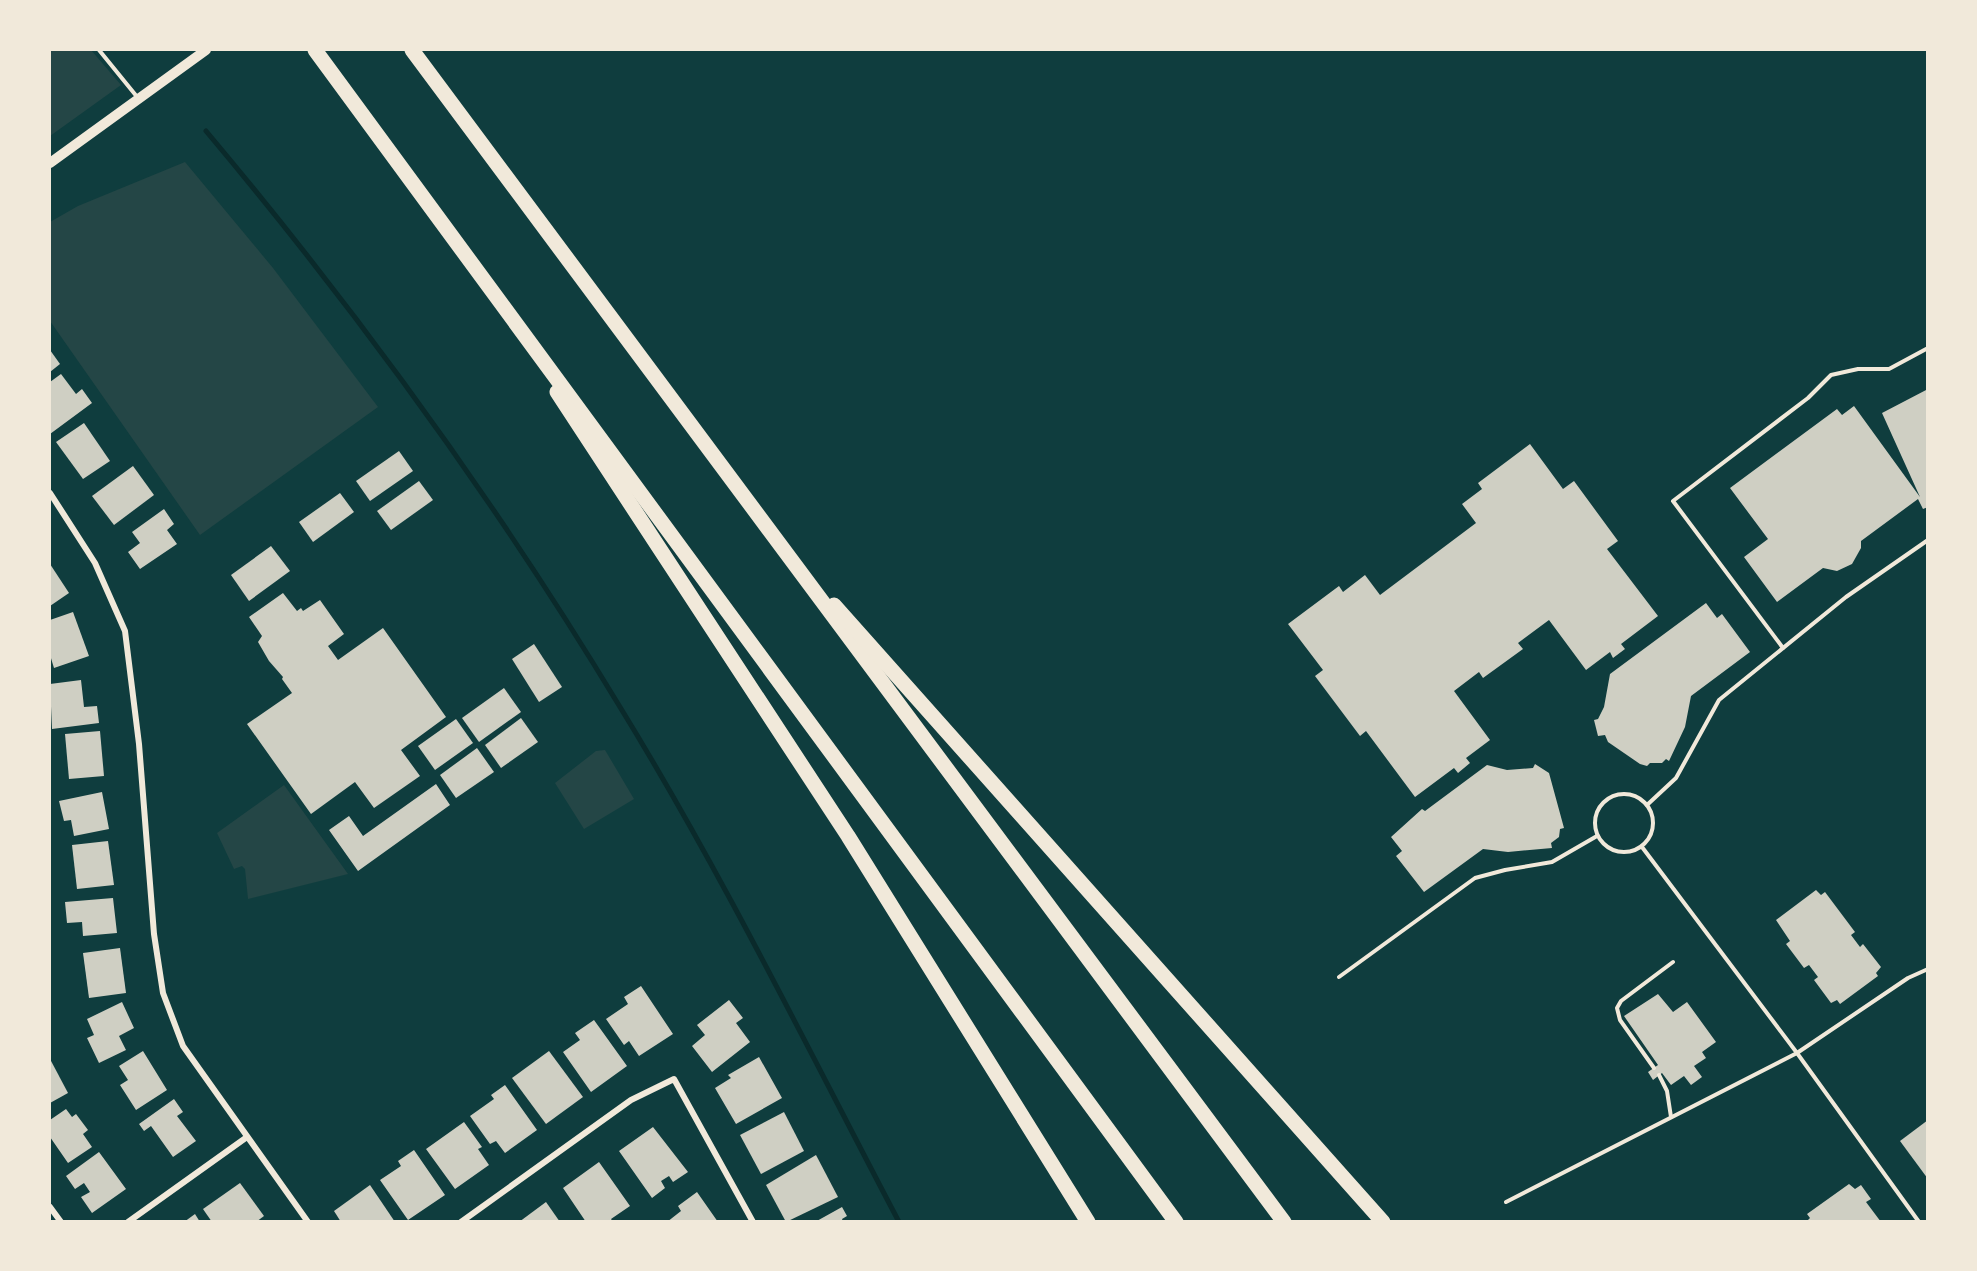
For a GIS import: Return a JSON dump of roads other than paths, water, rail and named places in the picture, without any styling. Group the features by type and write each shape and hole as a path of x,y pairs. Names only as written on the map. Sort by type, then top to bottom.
{"highway":[{"path":"315,50 453,234 1176,1221"},
{"path":"412,50 1284,1221"},
{"path":"453,234 848,836 1088,1221"},
{"path":"764,525 1383,1221"}],"street":[{"path":"50,163 206,50"},
{"path":"50,493 96,563 125,631 139,744 154,934 163,993 183,1046 308,1221"},
{"path":"461,1221 631,1100 674,1079 753,1221"},
{"path":"128,1221 247,1137"},
{"path":"50,1207 60,1221"}],"lane":[{"path":"99,50 139,99"},
{"path":"1783,648 1673,501 1808,398 1831,375 1858,369 1889,369 1928,348"},
{"path":"1647,805 1676,778 1719,700 1846,597 1928,540"},
{"path":"1621,794 1640,798 1647,805 1653,822 1648,840 1642,847 1626,853 1617,852 1602,843 1597,836 1595,817 1604,801 1621,794"},
{"path":"1339,977 1475,878 1552,862 1597,836"},
{"path":"1642,847 1797,1053 1919,1221"},
{"path":"1654,1068 1620,1020 1617,1008 1621,1001 1673,962"},
{"path":"1506,1202 1797,1053 1908,978 1928,969"},
{"path":"1659,1075 1667,1091 1671,1117"}],"waterway":[{"path":"206,131 318,269 372,340 475,484 573,632 694,833 899,1222"}]}
